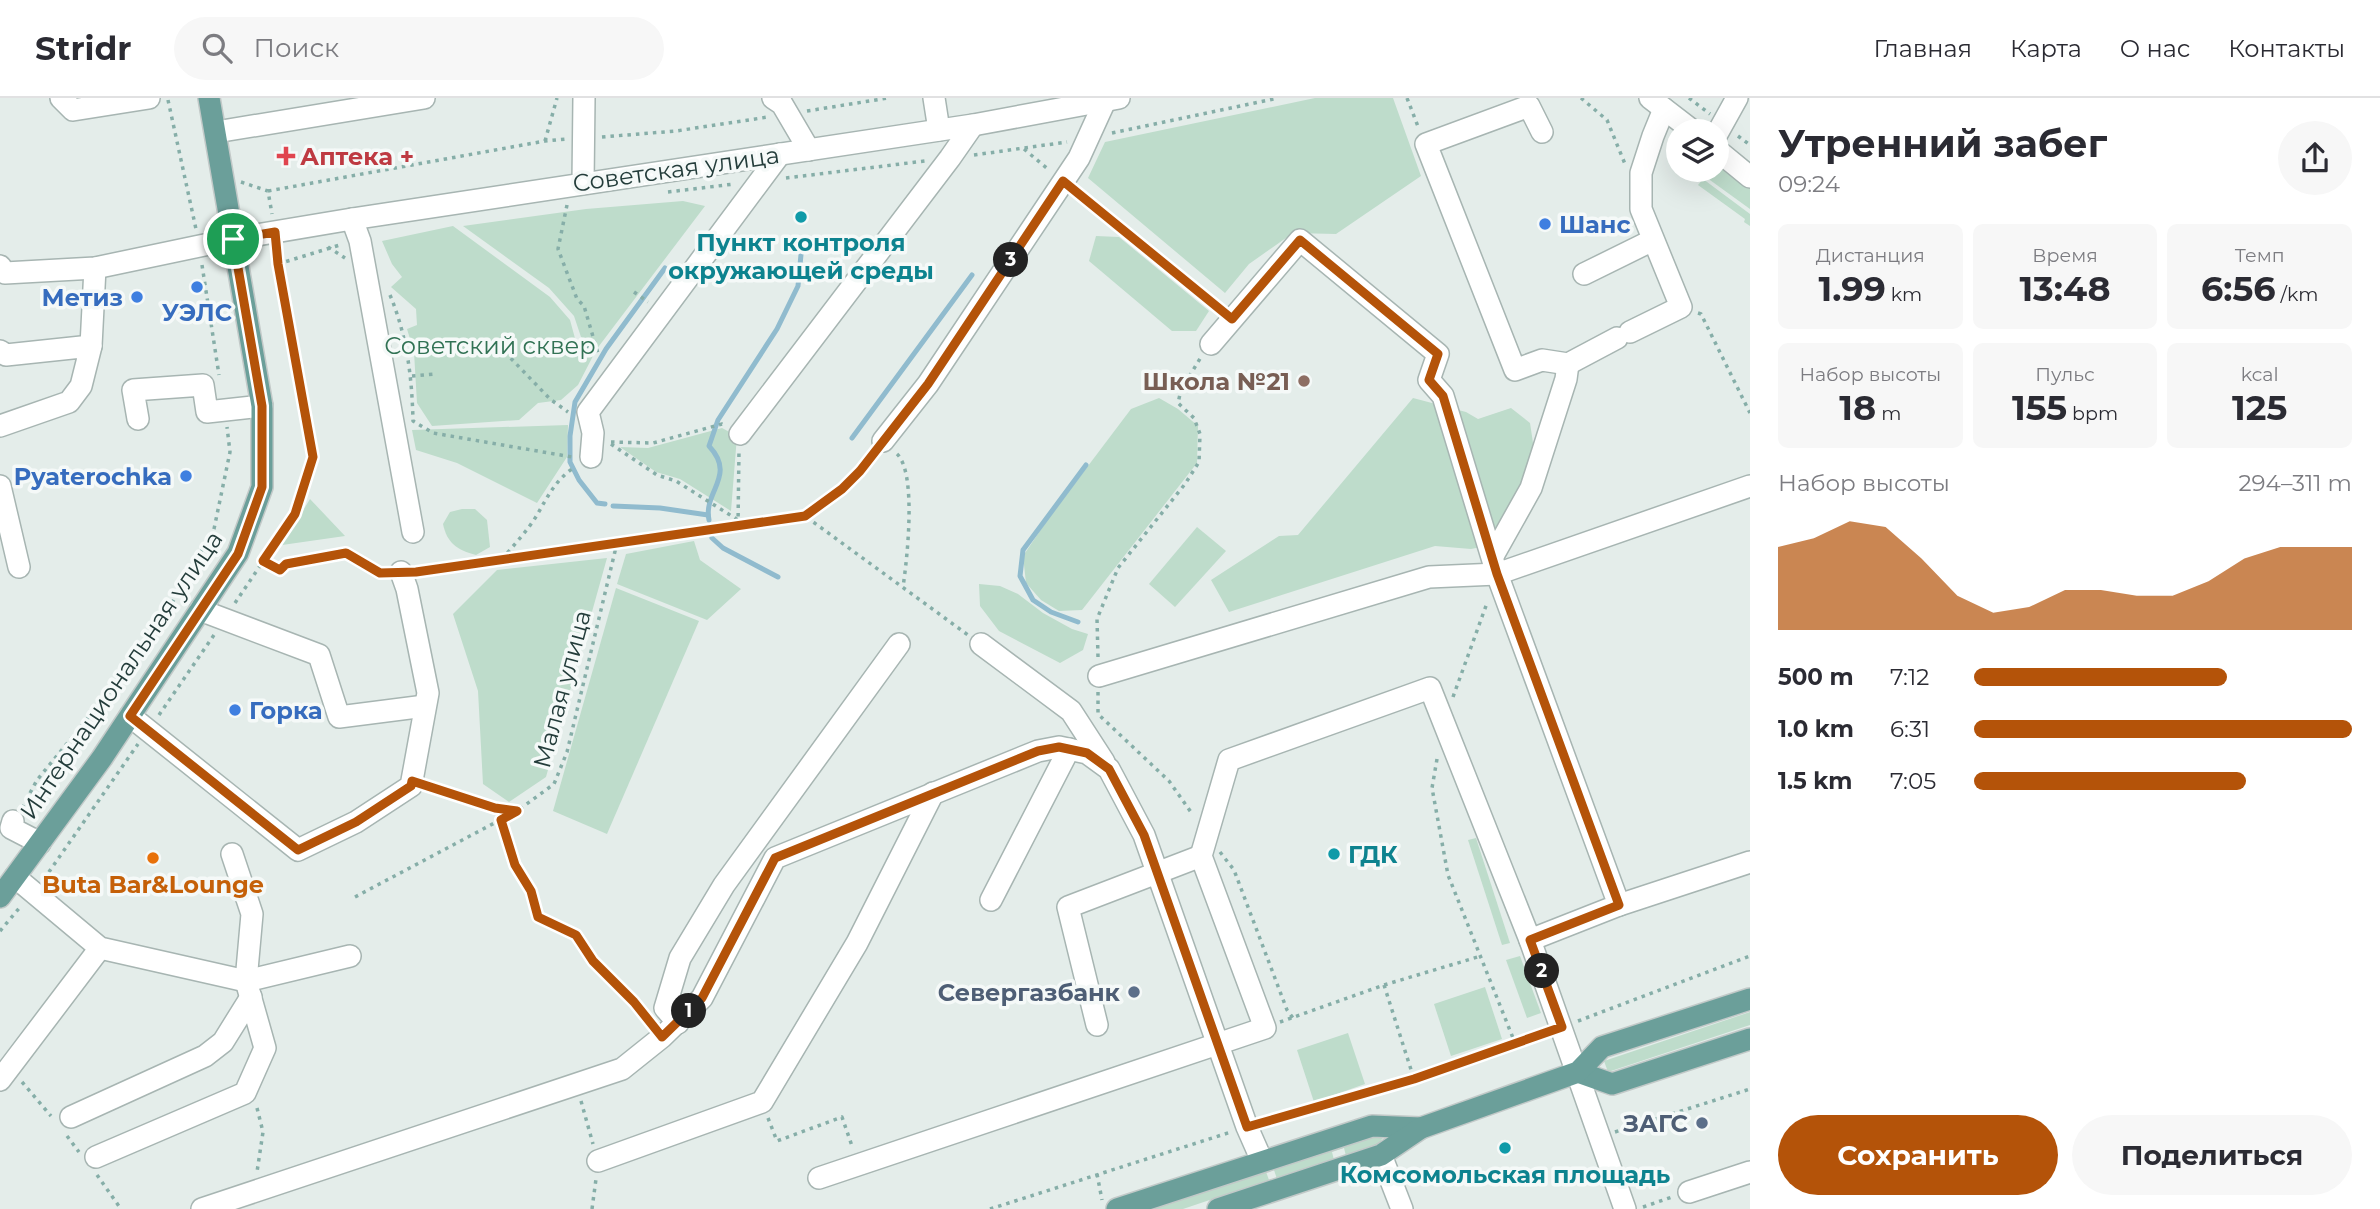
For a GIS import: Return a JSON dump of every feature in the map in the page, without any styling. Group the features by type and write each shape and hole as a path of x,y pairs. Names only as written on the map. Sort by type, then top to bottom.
{"main road":[{"name":"Интернациональная улица","path":"0,897 130,716 238,554 262,487 262,406 209,98"},
{"path":"1219,1209 1381,1155 1421,1128 1578,1072 1601,1047 1750,999"},
{"path":"1578,1072 1612,1084 1750,1039"},
{"path":"1117,1209 1372,1126 1421,1128"}],"street":[{"path":"61,98 73,110 149,98"},
{"path":"216,132 356,103 424,98"},
{"path":"583,183 584,98"},
{"path":"934,98 939,130"},
{"path":"1725,119 1737,98"},
{"path":"883,441 928,384 1079,158 1112,99"},
{"name":"Советская улица","path":"2,271 95,268 233,239 352,219 973,125 1112,99"},
{"path":"1542,132 1530,106 1426,145 1515,370 1542,360 1568,364 1681,307 1641,209 1641,173 1653,136 1657,103"},
{"path":"1657,103 1678,119"},
{"path":"781,106 809,150"},
{"path":"740,434 973,125"},
{"path":"577,457 593,433 588,412 780,154"},
{"path":"1729,160 1750,177"},
{"path":"352,219 360,241 413,532"},
{"path":"1211,344 1300,240 1438,354 1429,380 1443,396 1495,565 1619,905"},
{"path":"1584,274 1653,240"},
{"path":"0,426 69,402 80,386 91,346 95,268"},
{"path":"0,351 6,355 91,346"},
{"path":"1495,565 1531,488 1568,364"},
{"path":"138,419 133,390 203,384 207,412 262,406"},
{"path":"0,486 4,526 19,567"},
{"path":"1098,676 1429,577 1495,565 1750,486"},
{"path":"130,716 298,850 356,822 411,786 428,693 407,589 401,572"},
{"path":"200,611 319,655 339,717 425,706"},
{"path":"670,1030 665,1008 680,958 693,934 724,885 899,644"},
{"path":"981,644 1071,711 1109,769 1144,835 1247,1127 1262,1161"},
{"path":"820,1178 1265,1028 1201,856 1229,760 1430,688 1530,940 1625,1209"},
{"path":"202,1209 252,1200 622,1069 670,1030 702,998 775,858 1038,751 1059,747 1087,753 1109,769"},
{"path":"990,900 1069,749"},
{"path":"598,1161 762,1102 857,943 933,793"},
{"path":"12,825 40,843"},
{"path":"96,1157 245,1093 265,1048 248,989 252,914 232,853"},
{"path":"1097,1025 1068,908 1201,856"},
{"path":"1530,940 1619,905 1750,862"},
{"path":"15,877 100,948 248,989 350,956"},
{"path":"0,1080 100,948"},
{"path":"71,1117 205,1056 223,1042 248,989"},
{"path":"1381,1155 1402,1209"},
{"path":"1689,1192 1750,1172"}],"path":[{"path":"167,98 199,246 220,383"},
{"path":"241,182 268,191 545,141 557,98"},
{"path":"583,138 677,131 781,106 888,98"},
{"path":"1407,98 1426,145"},
{"path":"1581,98 1608,120 1625,165"},
{"path":"1024,149 1232,319"},
{"path":"0,931 35,892 295,514 313,457 278,264 268,191"},
{"path":"567,205 558,249 577,299 584,306 599,356 586,345"},
{"path":"327,247 364,267"},
{"path":"389,291 399,315 412,376 413,421 433,433 577,457"},
{"path":"634,292 648,302"},
{"path":"1701,314 1750,413"},
{"path":"1211,344 1181,390 1178,404 1194,418 1200,434 1199,462 1185,484 1118,568 1097,620 1098,714 1169,781 1234,870 1287,1010 1293,1018"},
{"path":"499,346 550,399 570,413"},
{"path":"412,376 435,374"},
{"path":"12,825 37,780 148,645 214,529 230,452 226,424"},
{"path":"722,424 740,434 738,523 676,481 657,475 608,442 653,443 722,424"},
{"path":"263,561 280,570 286,564 346,553 380,573 416,572 738,523 805,516 842,489 883,441 901,457 907,485 910,526 902,587"},
{"path":"501,559 537,516 547,496 577,457"},
{"path":"805,516 981,644"},
{"name":"Малая улица","path":"355,897 517,811 554,784 567,752 617,543"},
{"path":"412,781 495,808 517,811"},
{"path":"501,820 515,865 531,891 538,917 576,935 593,961 634,1002 670,1030"},
{"path":"1265,1028 1384,985 1481,956"},
{"path":"990,1209 1247,1127 1414,1079 1750,956"},
{"path":"1384,985 1414,1079"},
{"path":"576,1085 598,1161 593,1209"},
{"path":"1610,1134 1750,1089"},
{"path":"245,1093 256,1104 263,1132 252,1200"},
{"path":"762,1102 777,1142 842,1117 859,1165"},
{"path":"1097,1174 1103,1209"},
{"path":"1638,1209 1689,1192"}],"green space":[{"path":"1315,98 1393,98 1421,176 1336,234 1293,233 1249,264 1225,293 1088,178 1105,142"},
{"path":"1729,171 1750,186 1750,209 1713,182 1729,182"},
{"path":"1707,182 1750,214 1750,226 1744,222 1745,219 1698,185"},
{"path":"683,201 705,206 596,350 581,337 574,316 549,288 463,226 586,209"},
{"name":"Советский сквер","path":"453,226 550,297 570,320 576,342 593,356 578,385 561,400 538,403 519,420 432,426 417,403 414,352 407,329 417,325 416,309 391,287 402,277 392,264 382,241"},
{"path":"1096,236 1119,237 1209,311 1196,331 1172,331 1089,261"},
{"path":"1159,398 1178,409 1198,426 1197,463 1082,610 1059,611 1041,600 1026,583 1023,556 1131,409"},
{"path":"1413,398 1466,412 1478,419 1511,408 1530,423 1535,456 1507,520 1481,547 1471,549 1435,546 1229,612 1211,580 1279,536 1298,535"},
{"path":"568,425 567,457 537,503 457,463 416,450 412,430"},
{"path":"722,428 737,436 731,511 680,479 656,472 620,447 648,448"},
{"path":"310,499 345,536 282,545"},
{"path":"475,509 487,520 490,547 476,555 454,545 445,531 443,524 450,512"},
{"path":"1197,527 1226,551 1175,607 1149,584"},
{"path":"694,541 700,560 741,589 707,620 617,584 626,554"},
{"path":"607,558 546,777 509,802 483,784 478,691 453,614 497,570"},
{"path":"979,584 1000,586 1018,594 1043,613 1072,629 1088,634 1083,650 1060,663 999,631 980,606"},
{"path":"616,588 699,621 607,834 553,811"},
{"path":"1476,838 1510,943 1502,945 1468,840"},
{"path":"1520,956 1541,1013 1527,1018 1506,960"},
{"path":"1485,987 1502,1039 1451,1056 1434,1004"},
{"path":"1750,1012 1750,1025 1608,1072 1604,1061"},
{"path":"1348,1033 1365,1084 1314,1102 1297,1050"},
{"path":"1375,1133 1383,1137 1379,1145 1346,1156 1344,1148 1332,1152 1334,1160 1277,1179 1273,1167"},
{"path":"1265,1169 1269,1180 1183,1209 1146,1209"}],"waterway":[{"path":"709,520 710,500 720,475 717,457 709,446 718,420 777,329 798,286 802,244"},
{"path":"605,504 597,503 579,480 570,462 570,436 575,402 606,349 665,268"},
{"path":"852,438 972,275"},
{"path":"1078,622 1051,612 1033,600 1020,576 1023,550 1086,465"},
{"path":"613,506 660,508 708,515"},
{"path":"712,538 723,548 778,577"}],"place":[{"name":"Аптека +","path":"286,156"},
{"name":"Пункт контроля окружающей среды","path":"801,217"},
{"name":"Шанс","path":"1545,224"},
{"name":"УЭЛС","path":"197,287"},
{"name":"Метиз","path":"137,297"},
{"name":"Школа №21","path":"1304,381"},
{"name":"Pyaterochka","path":"186,476"},
{"name":"Горка","path":"235,710"},
{"name":"ГДК","path":"1334,854"},
{"name":"Buta Bar&Lounge","path":"153,858"},
{"name":"Севергазбанк","path":"1134,992"},
{"name":"ЗАГС","path":"1702,1123"},
{"name":"Комсомольская площадь","path":"1505,1148"}],"route":[{"path":"1063,181 1232,319 1300,240 1438,354 1429,380 1443,396 1497,574 1619,905 1530,940 1562,1027 1414,1079 1247,1127 1144,835 1109,769 1087,753 1059,747 1038,751 775,858 702,998 662,1037 634,1002 593,961 576,935 538,917 531,891 515,865 501,820 517,811 495,808 412,781 411,786 356,822 298,850 130,716 238,554 262,487 262,406 233,239 275,232 278,264 313,457 295,514 263,561 280,570 286,564 346,553 380,573 416,572 805,516 842,489 860,471 928,384 1063,181"}]}
